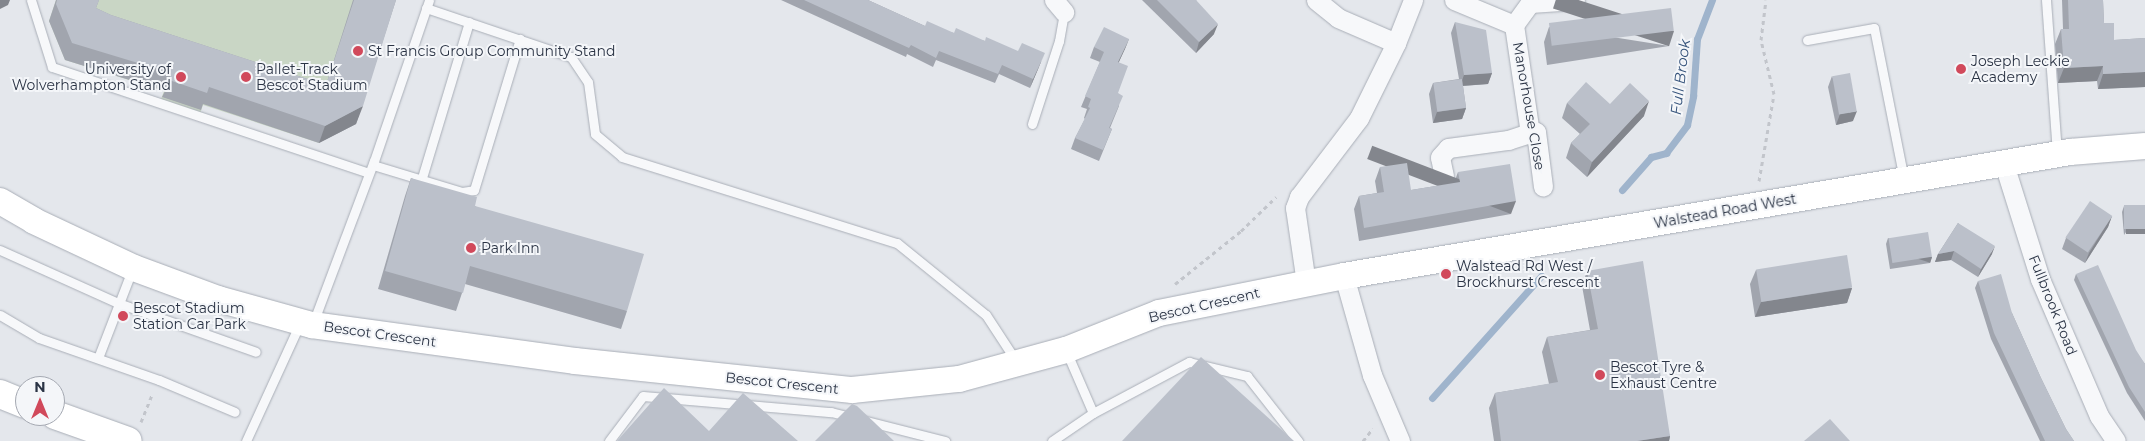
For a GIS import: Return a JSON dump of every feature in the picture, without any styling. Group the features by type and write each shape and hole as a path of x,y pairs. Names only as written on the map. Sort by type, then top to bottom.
{"highway":[{"path":"0,394 15,400"},
{"path":"65,416 134,432"}],"street":[{"path":"1316,0 1338,18 1396,43"},
{"path":"1306,283 1295,208 1299,196 1359,118 1396,43 1413,0"},
{"path":"1454,0 1514,25 1531,2 1575,0"},
{"name":"Manorhouse Close","path":"1514,25 1530,133 1536,132 1543,187"},
{"path":"1444,176 1440,157 1448,148 1508,140 1530,133"},
{"name":"Walstead Road West","path":"1306,283 2057,155 2145,146"},
{"name":"Fullbrook Road","path":"2004,164 2040,279 2099,416 2116,441"},
{"name":"Bescot Crescent","path":"0,201 34,220 134,268 218,299 307,324 574,361 852,390 959,379 1066,350 1159,313 1306,283"},
{"path":"1344,276 1372,375 1400,441"}],"lane":[{"path":"31,0 52,67 370,169 462,192 474,190 520,39"},
{"path":"2046,0 2057,155"},
{"path":"246,441 307,324 370,169 428,4 469,22 571,57 588,82 596,134 622,157 897,244 986,315 1018,364"},
{"path":"1032,124 1061,33 1059,6"},
{"path":"421,181 469,22"},
{"path":"1807,40 1874,28 1904,181"},
{"path":"0,250 118,303 256,352"},
{"path":"98,358 118,303 134,268"},
{"path":"0,315 39,338 158,380 235,412"},
{"path":"1066,350 1093,413"},
{"path":"1052,441 1093,413 1189,362 1247,376 1298,441"},
{"path":"609,441 643,396 831,412 945,441"}],"path":[{"path":"1755,205 1774,94 1761,40 1766,0"},
{"path":"1166,290 1242,231 1283,190"},
{"path":"134,432 158,380"}],"green space":[{"name":"Pallet-Track Bescot Stadium","path":"56,0 395,0 319,143 203,105 200,114 160,102 164,91 65,60 49,21"}],"building":[{"path":"57,0 99,0 96,8 111,15 326,85 354,0 396,0 363,106 325,126 209,87 207,93 169,80 171,73 72,43 56,4"},
{"path":"804,0 868,0 925,26 927,21 954,33 956,28 985,41 986,37 1018,51 1022,43 1045,53 1033,79 1002,65 998,74 939,51 936,58 911,45 909,48"},
{"path":"1157,0 1196,0 1218,24 1199,42"},
{"path":"2068,0 2103,0 2104,23 2114,23 2114,40 2145,38 2145,72 2103,74 2103,66 2064,68 2061,29 2069,29"},
{"path":"1671,8 1674,31 1552,46 1549,23"},
{"path":"1455,22 1486,30 1492,73 1464,75"},
{"path":"1104,27 1129,39 1118,62 1128,66 1118,93 1123,96 1109,128 1112,129 1103,150 1075,138 1090,108 1088,107 1091,99 1085,96 1104,52 1094,47"},
{"path":"1850,73 1857,111 1839,115 1832,76"},
{"path":"1462,79 1466,108 1437,112 1433,83"},
{"path":"1586,82 1610,104 1630,83 1649,101 1592,162 1571,143 1590,124 1567,103"},
{"path":"1407,163 1411,190 1460,182 1458,172 1510,164 1516,201 1364,228 1359,196 1384,192 1380,167"},
{"name":"Park Inn","path":"411,178 477,197 475,206 644,254 627,311 470,266 463,293 385,271"},
{"path":"2090,201 2112,216 2088,253 2065,237"},
{"path":"2124,205 2145,205 2145,229 2124,229"},
{"path":"1958,223 1995,246 1981,269 1954,251 1938,254"},
{"path":"1928,232 1932,257 1892,263 1888,238"},
{"path":"1847,255 1852,288 1761,302 1756,269"},
{"name":"Bescot Tyre & Exhaust Centre","path":"1643,261 1670,436 1637,441 1501,441 1495,393 1558,382 1547,337 1598,329 1587,271"},
{"path":"2098,265 2136,350 2145,364 2145,412 2129,387 2076,274"},
{"path":"2001,274 2012,313 2041,378 2066,429 2074,441 2045,441 1994,333 1978,281"},
{"path":"1201,357 1294,441 1122,441"},
{"path":"664,388 709,431 743,393 798,441 617,441"},
{"path":"852,404 857,406 894,441 815,441"},
{"path":"1830,419 1850,441 1804,441"}],"waterway":[{"name":"Full Brook","path":"1622,190 1651,157 1666,153 1687,125 1693,96 1697,39 1712,0"},
{"name":"Full Brook","path":"1432,398 1541,276"}],"place":[{"name":"St Francis Group Community Stand","path":"358,51"},
{"name":"Joseph Leckie Academy","path":"1961,69"},
{"name":"University of Wolverhampton Stand","path":"181,77"},
{"name":"Pallet-Track Bescot Stadium","path":"246,77"},
{"name":"Park Inn","path":"471,248"},
{"name":"Walstead Rd West / Brockhurst Crescent","path":"1446,274"},
{"name":"Bescot Stadium Station Car Park","path":"123,316"},
{"name":"Bescot Tyre & Exhaust Centre","path":"1600,375"}]}
